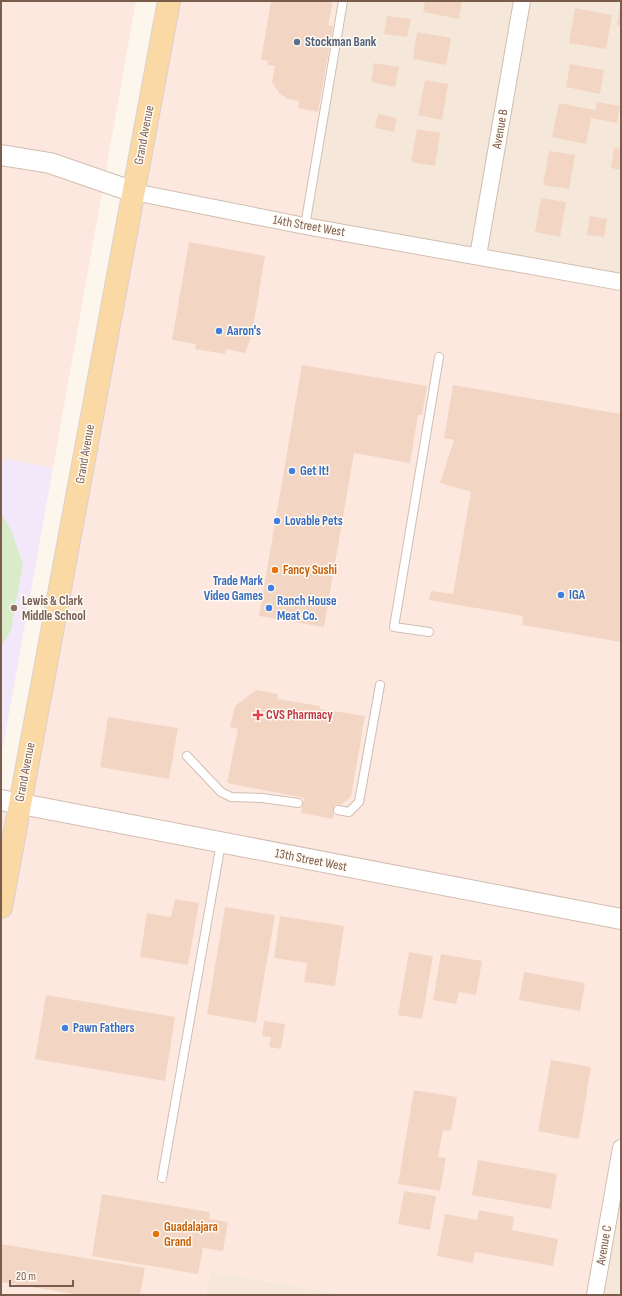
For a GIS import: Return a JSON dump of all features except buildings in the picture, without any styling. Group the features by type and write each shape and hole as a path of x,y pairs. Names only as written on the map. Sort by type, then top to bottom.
{"main road":[{"name":"Grand Avenue","path":"1,907 10,802 134,192 169,1"}],"street":[{"name":"Avenue B","path":"478,256 522,1"},
{"name":"14th Street West","path":"1,155 50,163 134,192 305,226 621,282"},
{"name":"13th Street West","path":"10,802 621,919"},
{"name":"Avenue C","path":"596,1295 621,1148"}],"lane":[{"path":"305,226 343,1"},
{"path":"429,632 394,627 439,357"},
{"path":"338,810 349,812 359,802 380,685"},
{"path":"186,756 221,792 230,797 262,798 298,803"},
{"path":"162,1178 221,842"}],"shaded area":[{"path":"1,1 136,1 53,468 1,458"},
{"path":"169,1 343,1 305,226 621,282 621,1148 595,1295 348,1295 210,1271 205,1295 1,1295 1,805 19,803"},
{"path":"343,1 621,1 621,282 305,226"},
{"name":"Lewis & Clark Middle School","path":"1,458 53,468 3,747 1,748"},
{"path":"621,1148 621,1295 595,1295"},
{"path":"210,1271 348,1295 205,1295"}],"green space":[{"path":"1,513 11,530 23,564 11,630 1,647"}],"place":[{"name":"Stockman Bank","path":"297,42"},
{"name":"Aaron's","path":"219,331"},
{"name":"Get It!","path":"292,471"},
{"name":"Lovable Pets","path":"277,521"},
{"name":"Fancy Sushi","path":"275,570"},
{"name":"Trade Mark Video Games","path":"271,588"},
{"name":"IGA","path":"561,595"},
{"name":"Lewis & Clark Middle School","path":"14,608"},
{"name":"Ranch House Meat Co.","path":"269,608"},
{"name":"CVS Pharmacy","path":"258,715"},
{"name":"Pawn Fathers","path":"65,1028"},
{"name":"Guadalajara Grand","path":"156,1234"}]}
